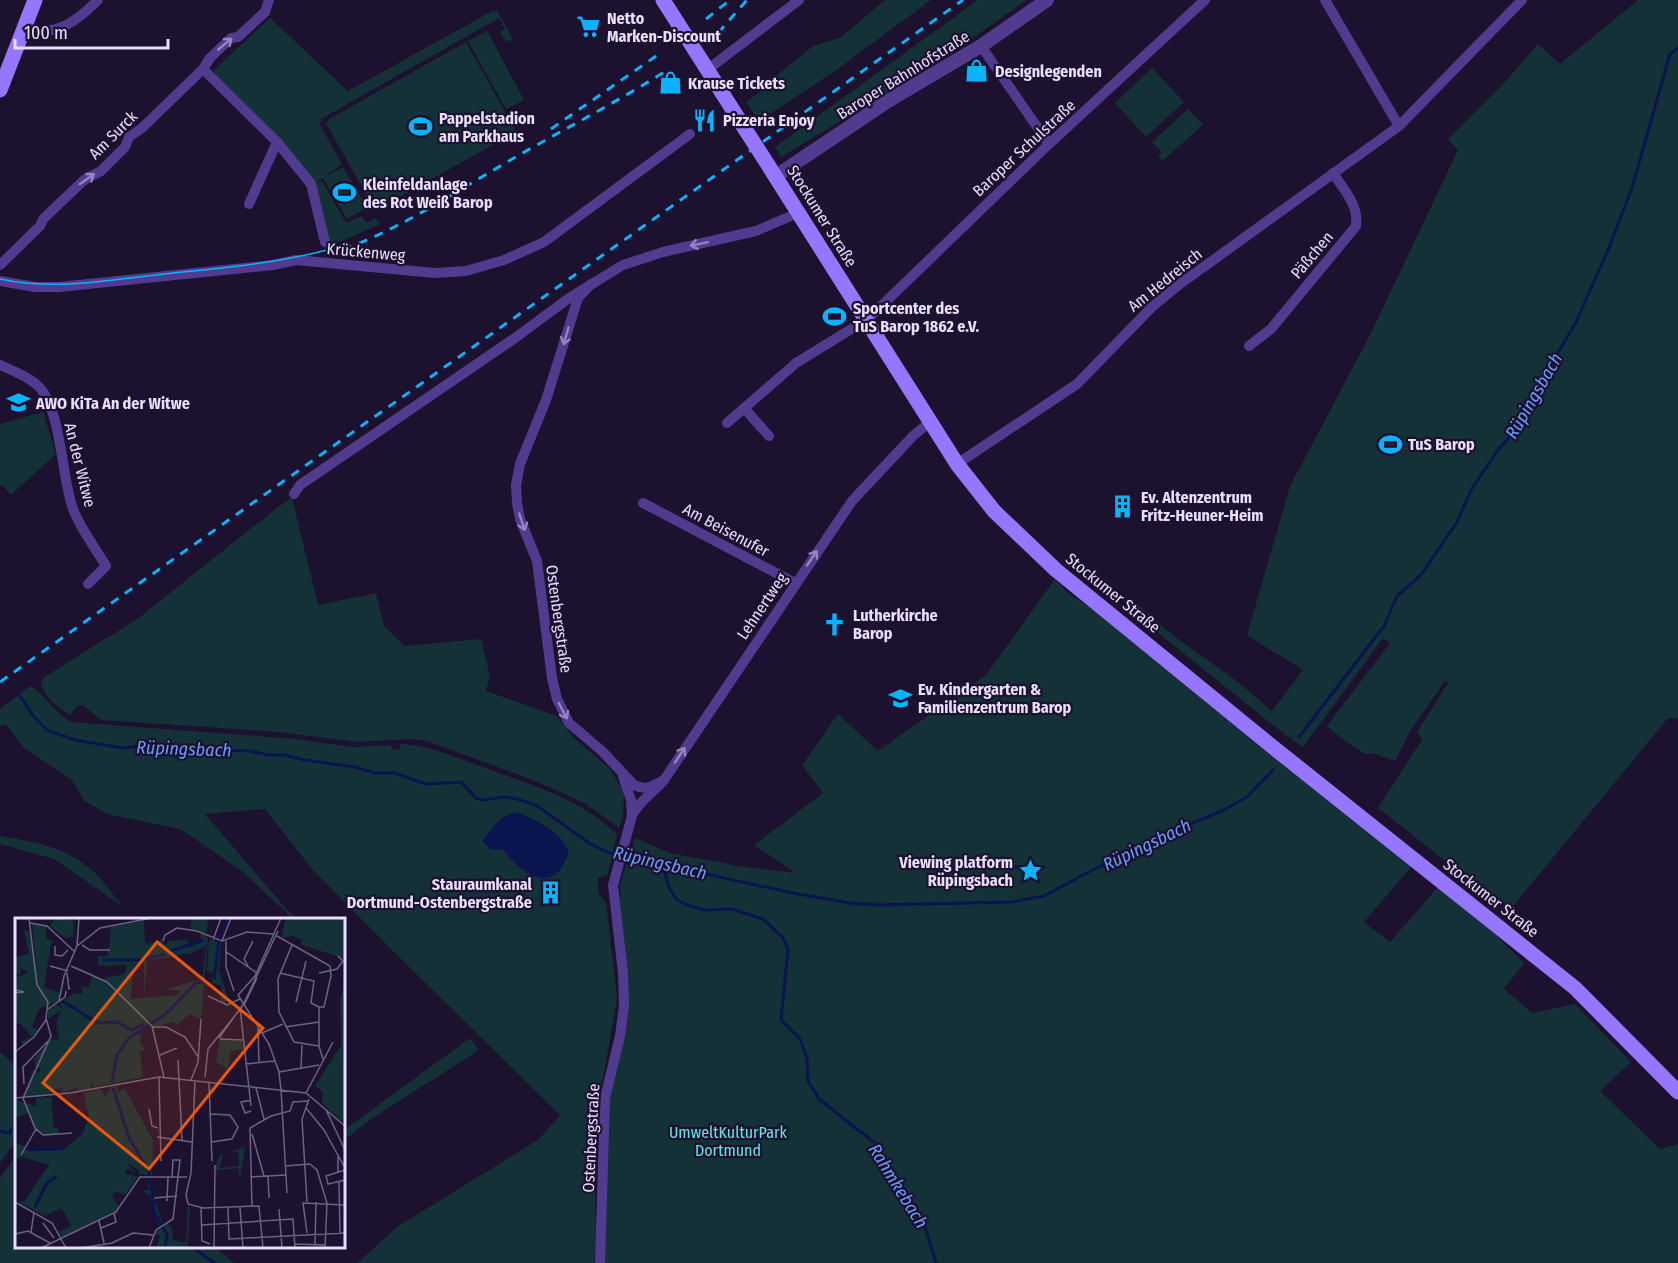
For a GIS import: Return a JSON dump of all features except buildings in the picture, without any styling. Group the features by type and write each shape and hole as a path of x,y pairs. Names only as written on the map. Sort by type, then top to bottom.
{"main road":[{"path":"0,90 35,0"},
{"name":"Stockumer Straße","path":"663,0 957,464 994,512 1048,563 1269,744 1567,982 1597,1008 1678,1092"}],"street":[{"path":"24,30 42,33 65,28 98,0"},
{"name":"Am Surck","path":"0,265 84,180 100,171 125,147 129,137 142,128 202,69 210,58 231,38 238,37 265,12 269,0"},
{"path":"707,70 799,0"},
{"name":"Baroper Bahnhofstraße","path":"776,176 888,101 981,46 1047,0"},
{"name":"Baroper Schulstraße","path":"727,423 796,363 866,320 1049,144 1205,0"},
{"path":"1324,0 1400,126"},
{"name":"Am Hedreisch","path":"957,464 1077,384 1152,307 1180,284 1400,126 1522,0"},
{"path":"981,46 1049,144"},
{"path":"202,69 277,142 311,184 325,242"},
{"name":"Krückenweg","path":"0,281 35,287 59,287 273,265 296,260 435,273 466,271 504,260 544,242 690,134"},
{"path":"249,204 277,142"},
{"name":"Päßchen","path":"1249,346 1271,329 1356,226 1355,206 1333,173"},
{"name":"Ostenbergstraße","path":"294,494 300,484 591,284 623,265 663,252 756,231 798,213"},
{"name":"Ostenbergstraße","path":"591,284 578,298 546,400 520,464 516,485 517,503 520,519 537,561 552,678 557,699 569,723 621,770 634,785 650,788 664,780"},
{"name":"An der Witwe","path":"0,365 35,384 45,397 53,418 73,509 106,566 88,584"},
{"path":"744,408 768,436"},
{"name":"Lehnertweg","path":"632,816 637,805 654,792 664,780 852,501 913,436 930,422"},
{"name":"Am Beisenufer","path":"643,503 795,584"},
{"name":"Ostenbergstraße","path":"600,1263 606,1098 620,1036 624,1006 623,973 613,885 632,816 631,800 621,770"}],"green space":[{"path":"885,0 931,0 835,71 759,121 746,102 773,82 772,79 813,46 840,38"},
{"path":"978,0 1027,0 941,60 781,157 775,147"},
{"path":"1638,0 1678,0 1678,719 1668,718 1509,911 1378,808 1422,739 1417,732 1448,683 1445,681 1409,733 1395,761 1373,753 1365,754 1345,741 1327,726 1390,643 1383,638 1303,747 1131,611 1138,605 1174,636 1238,682 1272,711 1303,670 1247,635 1290,486 1370,335 1458,150 1448,139 1505,82 1538,44 1560,64"},
{"path":"494,10 497,11 513,39 506,42 500,32 505,29 499,18 321,119 320,125 342,164 316,183 322,181 346,223 362,216 367,223 375,218 380,224 324,249 323,231 303,174 213,71 270,18 348,91"},
{"path":"486,31 524,100 506,109 468,41"},
{"name":"Pappelstadion am Parkhaus","path":"466,42 516,132 380,208 374,209 326,123 329,119"},
{"path":"1152,68 1184,102 1146,137 1115,103"},
{"path":"1188,109 1203,125 1162,161 1158,156 1162,152 1152,142"},
{"name":"Kleinfeldanlage des Rot Weiß Barop","path":"343,167 367,207 347,219 323,178"},
{"path":"43,412 56,454 11,495 3,486 0,486 0,424"},
{"path":"292,498 318,605 376,593 384,626 404,646 481,639 490,676 486,691 557,716 574,738 610,769 624,793 623,816 619,828 585,803 528,778 427,741 411,739 358,742 269,731 101,720 83,705 77,706 70,715 48,697 41,682 43,678 140,617"},
{"name":"UmweltKulturPark Dortmund","path":"1055,579 1069,594 1096,611 1260,747 1412,866 1364,922 1390,942 1438,887 1492,931 1524,963 1504,989 1532,1013 1575,1004 1631,1062 1600,1091 1660,1149 1678,1144 1678,1263 603,1263 608,1098 622,1036 620,884 635,838 670,853 744,867 796,873 754,845 823,793 802,765 838,714 878,751 986,675"},
{"path":"30,686 72,722 296,739 353,747 391,745 392,750 400,749 400,744 433,749 556,794 589,812 617,835 607,876 598,878 598,893 606,903 617,998 604,1074 590,1132 594,1144 596,1240 594,1263 357,1263 397,1227 538,1140 560,1115 312,869 265,809 205,814 294,918 242,871 180,829 107,814 85,801 71,779 24,748 6,724 0,726 0,709"},
{"path":"0,836 38,843 74,857 95,873 122,906 54,859 0,844"},
{"path":"470,1038 479,1050 373,1118 345,1139 345,1129"},
{"path":"0,1052 15,1065 15,1142 0,1163"},
{"path":"15,1157 15,1248 216,1248 234,1263 0,1263 0,1178"}],"shaded area":[{"path":"514,812 547,827 565,845 569,853 556,874 549,878 534,876 520,867 503,850 490,849 482,841 500,819"}],"waterway":[{"name":"Rüpingsbach","path":"1299,737 1384,626 1397,596 1421,575 1457,522 1471,490 1498,450 1522,423 1552,363 1576,322 1608,250 1632,188 1670,54 1678,48"},
{"name":"Rüpingsbach","path":"19,695 35,718 47,730 75,740 123,748 146,745 175,753 218,750 250,751 355,767 375,773 394,773 426,784 461,782 476,798 483,800 504,797 536,805 589,843 609,853 793,893 850,903 878,905 1011,902 1044,896 1098,867 1148,848 1183,827 1224,810 1248,796 1273,770"},
{"name":"Rahmkebach","path":"663,866 669,888 677,900 705,910 732,909 763,919 783,938 788,950 781,1020 800,1039 807,1058 808,1081 819,1099 876,1144 903,1198 923,1220 936,1263"},
{"path":"0,1131 10,1133 11,1129"},
{"path":"194,1248 214,1263"}],"tram line":[{"path":"0,279 41,284 82,283 246,265 327,250"}],"railway":[{"path":"706,19 730,0"},
{"path":"718,33 747,0"},
{"path":"0,682 963,0"},
{"path":"551,129 659,54"},
{"path":"327,255 376,236 423,212 669,69"}],"place":[{"name":"Netto Marken-Discount","path":"589,27"},
{"name":"Designlegenden","path":"977,71"},
{"name":"Krause Tickets","path":"670,83"},
{"name":"Pizzeria Enjoy","path":"705,120"},
{"name":"Pappelstadion am Parkhaus","path":"421,127"},
{"name":"Kleinfeldanlage des Rot Weiß Barop","path":"345,193"},
{"name":"Sportcenter des TuS Barop 1862 e.V.","path":"835,317"},
{"name":"AWO KiTa An der Witwe","path":"18,403"},
{"name":"TuS Barop","path":"1390,444"},
{"name":"Ev. Altenzentrum Fritz-Heuner-Heim","path":"1123,506"},
{"name":"Lutherkirche Barop","path":"835,624"},
{"name":"Ev. Kindergarten & Familienzentrum Barop","path":"900,698"},
{"name":"Viewing platform Rüpingsbach","path":"1031,871"},
{"name":"Stauraumkanal Dortmund-Ostenbergstraße","path":"550,893"}]}
